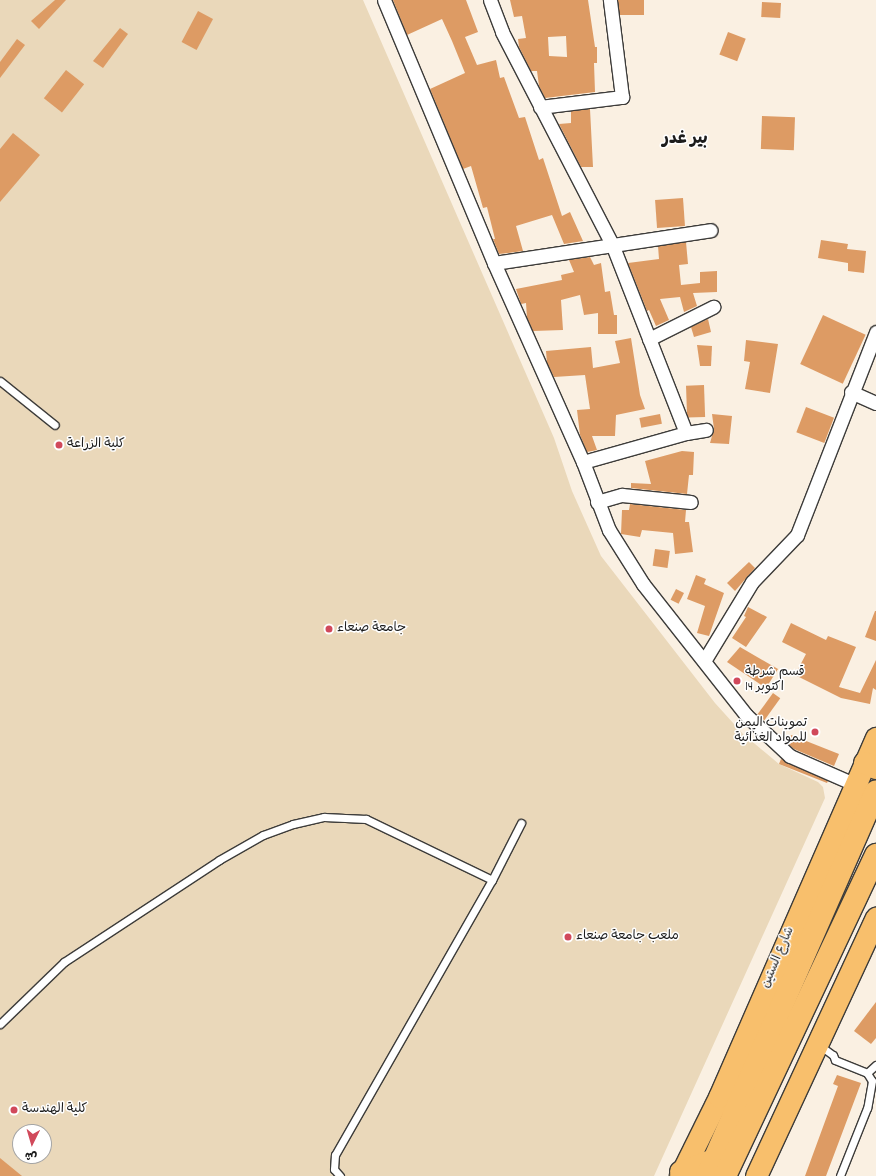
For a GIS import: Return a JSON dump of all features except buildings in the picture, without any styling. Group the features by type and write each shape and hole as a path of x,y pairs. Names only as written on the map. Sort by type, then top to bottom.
{"highway":[{"name":"شارع الستين","path":"715,1170 876,791"},
{"path":"680,1174 715,1170 876,855"}],"main road":[{"name":"شارع الستين","path":"680,1174 719,1097 854,784 870,765 876,738"},
{"path":"756,1176 817,1044 871,943 876,917"}],"street":[{"path":"384,0 494,263 583,462 597,502 609,530 643,584 746,715 790,756 854,784"},
{"path":"490,0 502,32 612,244 686,433"},
{"path":"540,107 622,97 610,0"},
{"path":"494,263 711,230"},
{"path":"650,339 713,307"},
{"path":"704,661 752,582 797,535 851,392 876,332"},
{"path":"851,392 876,403"},
{"path":"583,462 686,433 706,430"},
{"path":"597,502 622,495 691,502"}],"lane":[{"path":"0,381 54,426"},
{"path":"0,1024 64,962 219,860 264,835 292,824 324,817 366,819 492,880"},
{"path":"340,1176 334,1169 335,1155 492,880 521,823"},
{"path":"817,1044 833,1055 835,1060 867,1073 872,1081 872,1090 840,1176"},
{"path":"867,1073 876,1065"}],"shaded area":[{"name":"جامعة صنعاء","path":"0,0 363,0 554,438 572,491 601,556 715,703 743,734 779,764 818,782 823,787 825,798 654,1176 0,1176"}],"place":[{"name":"كلية الزراعة","path":"59,445"},
{"name":"جامعة صنعاء","path":"329,629"},
{"name":"قسم شرطة 14 اكتوبر","path":"737,681"},
{"name":"تموينات اليمن للمواد الغذائية","path":"815,732"},
{"name":"ملعب جامعة صنعاء","path":"568,937"},
{"name":"كلية الهندسة","path":"14,1110"}],"district":[{"name":"بير غدر","path":"685,141"}]}
